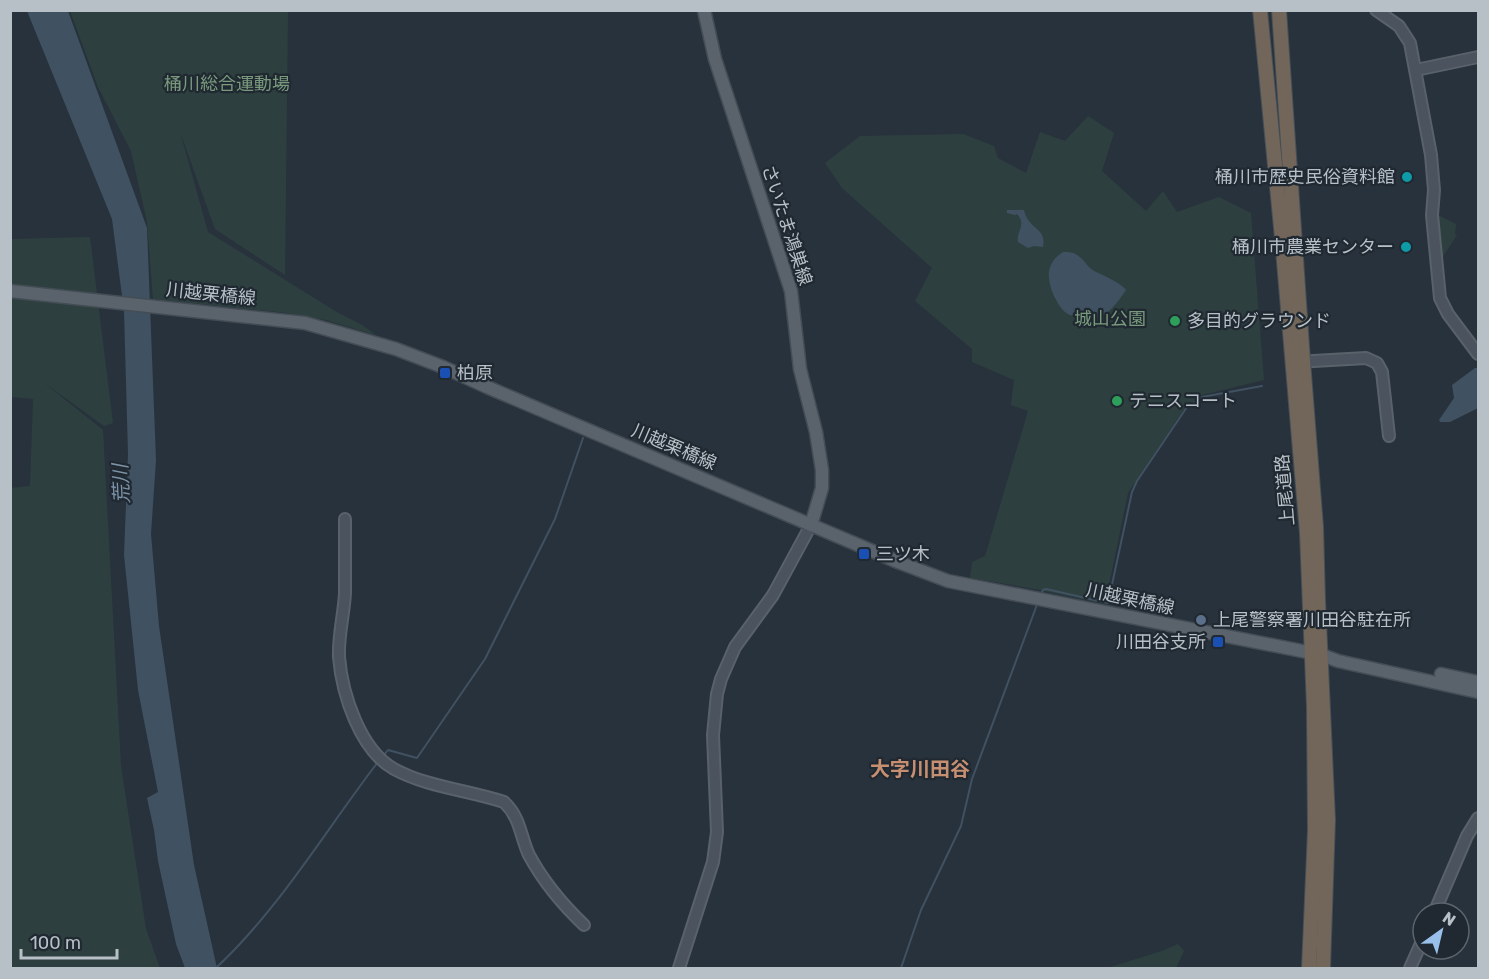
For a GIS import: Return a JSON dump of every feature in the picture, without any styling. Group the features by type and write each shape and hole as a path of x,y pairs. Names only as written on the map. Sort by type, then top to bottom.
{"highway":[{"name":"上尾道路","path":"1260,10 1316,527 1318,600 1315,830 1309,969"},
{"name":"上尾道路","path":"1280,10 1298,362"},
{"name":"上尾道路","path":"1316,654 1328,820 1323,969"}],"main road":[{"name":"さいたま鴻巣線","path":"704,10 714,59 790,291 800,369 816,432 822,470 822,488 811,525"},
{"name":"川越栗橋線","path":"10,291 269,318 325,328 368,340 443,367 934,576 966,585 1316,654 1338,661 1479,692"},
{"name":"川越栗橋線","path":"1316,654 1338,654 1479,682"}],"street":[{"path":"1376,10 1394,15 1407,36 1416,70 1431,155 1434,190 1433,221 1440,298 1448,314 1479,354"},
{"path":"1416,70 1479,57"},
{"path":"1298,362 1366,358 1377,363 1383,376 1389,436"},
{"path":"345,519 345,595 339,656 345,692 363,736 374,754 391,767 412,778 504,802 513,811 529,854 541,874 561,901 584,925"},
{"path":"679,969 713,862 717,832 713,735 717,694 721,679 735,647 773,596 811,525"},
{"path":"1439,901 1467,836 1479,818"}],"green space":[{"name":"桶川総合運動場","path":"70,11 288,11 285,275 215,229 180,132 208,232 376,335 326,320 287,313 153,299 147,222 131,151 98,87"},
{"name":"城山公園","path":"1088,116 1114,133 1102,171 1146,211 1163,191 1177,212 1219,197 1251,213 1264,380 1202,395 1186,406 1128,493 1105,604 970,578 972,562 985,556 1028,411 1011,405 1014,380 972,362 972,349 915,301 932,268 842,188 825,163 860,136 963,134 994,146 998,158 1026,173 1040,132 1065,141"},
{"path":"1436,214 1456,224 1455,234 1457,235 1442,258 1440,258"},
{"path":"90,237 113,423 104,426 43,382 103,430 121,766 146,929 160,968 11,968 10,488 30,486 33,399 11,397 10,239"},
{"path":"1178,944 1184,951 1176,968 1107,968 1162,951"}],"water":[{"path":"27,11 68,11 147,228 156,460 151,534 159,626 194,865 217,968 185,968 176,944 147,798 158,792 138,690 124,555 128,454 124,311 112,219"},
{"path":"1007,210 1024,210 1026,217 1040,232 1043,247 1028,248 1018,242 1020,218 1017,214 1007,213"},
{"path":"1063,252 1075,254 1092,269 1126,290 1104,315 1094,319 1075,316 1067,314 1060,306 1051,289 1049,271 1053,261"},
{"path":"1478,368 1478,408 1450,422 1440,422 1439,420 1454,398 1452,385"}],"waterway":[{"path":"1041,594 1046,589 1108,603 1132,492 1187,407 1202,397 1262,386"},
{"path":"384,755 388,750 417,758 485,659 555,519 583,438"},
{"path":"901,968 921,910 961,826 972,779 1038,602"},
{"path":"216,968 239,945 281,895 378,762"}],"place":[{"name":"桶川市歴史民俗資料館","path":"1407,177"},
{"name":"桶川市農業センター","path":"1406,247"},
{"name":"多目的グラウンド","path":"1175,321"},
{"name":"柏原","path":"445,373"},
{"name":"テニスコート","path":"1117,401"},
{"name":"三ツ木","path":"864,554"},
{"name":"上尾警察署川田谷駐在所","path":"1201,620"},
{"name":"川田谷支所","path":"1218,642"}],"district":[{"name":"大字川田谷","path":"920,769"}],"water label":[{"name":"荒川","path":"121,484"}]}
